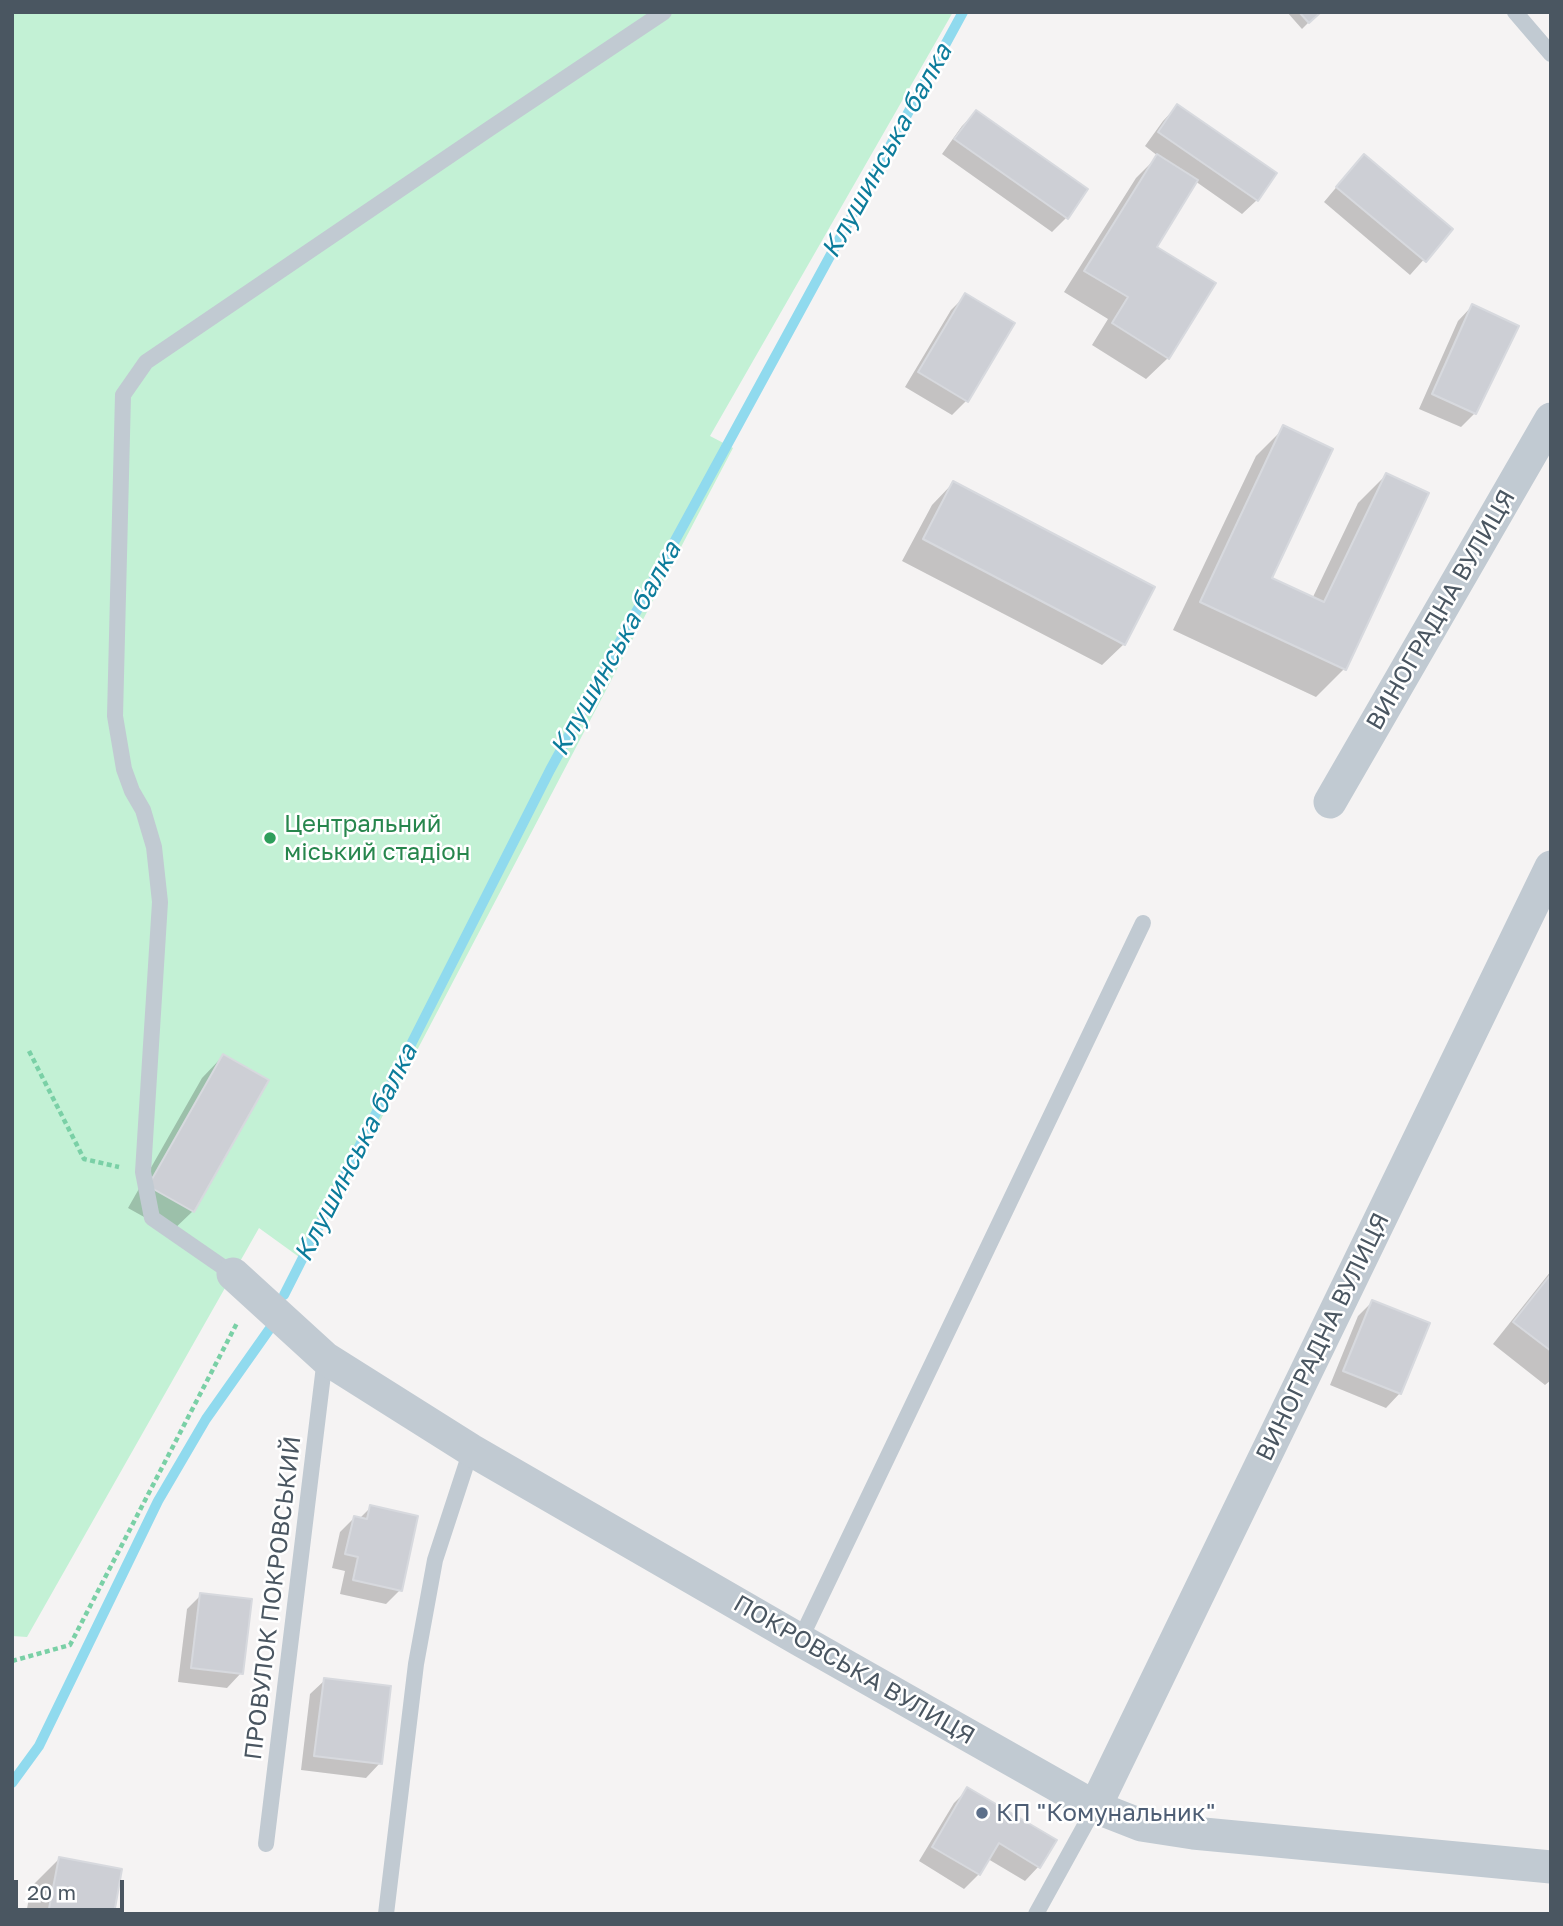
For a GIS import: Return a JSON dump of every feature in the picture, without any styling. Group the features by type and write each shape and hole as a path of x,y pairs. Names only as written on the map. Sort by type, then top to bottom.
{"street":[{"name":"ВИНОГРАДНА ВУЛИЦЯ","path":"1330,802 1551,419"},
{"name":"ВИНОГРАДНА ВУЛИЦЯ","path":"1095,1807 1551,867"},
{"name":"ПОКРОВСЬКА ВУЛИЦЯ","path":"243,1283 325,1358 471,1450 1095,1807 1141,1825 1193,1833 1551,1867"}],"lane":[{"path":"243,1283 152,1218 144,1172 160,902 154,847 144,810 132,791 124,769 114,716 123,395 146,362 664,12"},
{"path":"1515,12 1551,54"},
{"path":"800,1640 1143,923"},
{"name":"ПРОВУЛОК ПОКРОВСЬКИЙ","path":"267,1844 325,1358"},
{"path":"386,1914 416,1664 435,1560 471,1450"},
{"path":"1036,1914 1095,1807"}],"path":[{"path":"29,1051 84,1159"},
{"path":"12,1661 70,1645 243,1283"}],"green space":[{"name":"Центральний міський стадіон","path":"12,12 953,12 710,436 733,448 306,1262 259,1228 27,1637 12,1636"}],"building":[{"path":"1299,12 1321,12 1309,23"},
{"path":"1177,104 1277,173 1258,201 1158,132"},
{"path":"976,110 1088,189 1068,219 954,139"},
{"path":"1157,154 1198,180 1157,247 1216,283 1169,359 1112,323 1128,297 1084,271"},
{"path":"1364,154 1453,229 1426,262 1336,187"},
{"path":"965,293 1015,323 968,402 918,372"},
{"path":"1472,304 1519,326 1476,414 1432,394"},
{"path":"1283,425 1333,449 1272,578 1324,602 1386,473 1429,493 1346,670 1200,602"},
{"path":"953,481 1155,587 1125,645 923,539"},
{"path":"223,1054 269,1080 194,1212 148,1186"},
{"path":"1551,1274 1551,1351 1513,1322"},
{"path":"1372,1300 1430,1323 1401,1394 1343,1371"},
{"path":"370,1505 418,1516 402,1591 353,1580 358,1557 345,1554 354,1516 367,1519"},
{"path":"200,1593 252,1599 243,1674 191,1668"},
{"path":"324,1678 391,1686 382,1764 314,1756"},
{"name":"КП \"Комунальник\"","path":"967,1787 1057,1840 1040,1868 999,1843 980,1875 932,1847"},
{"path":"59,1857 122,1869 114,1914 48,1914"}],"waterway":[{"name":"Клушинська балка","path":"284,1295 550,770 963,12"},
{"name":"Клушинська балка","path":"12,1783 39,1746 158,1501 206,1419 271,1327"}],"place":[{"name":"Центральний міський стадіон","path":"270,838"},
{"name":"КП \"Комунальник\"","path":"982,1813"}]}
